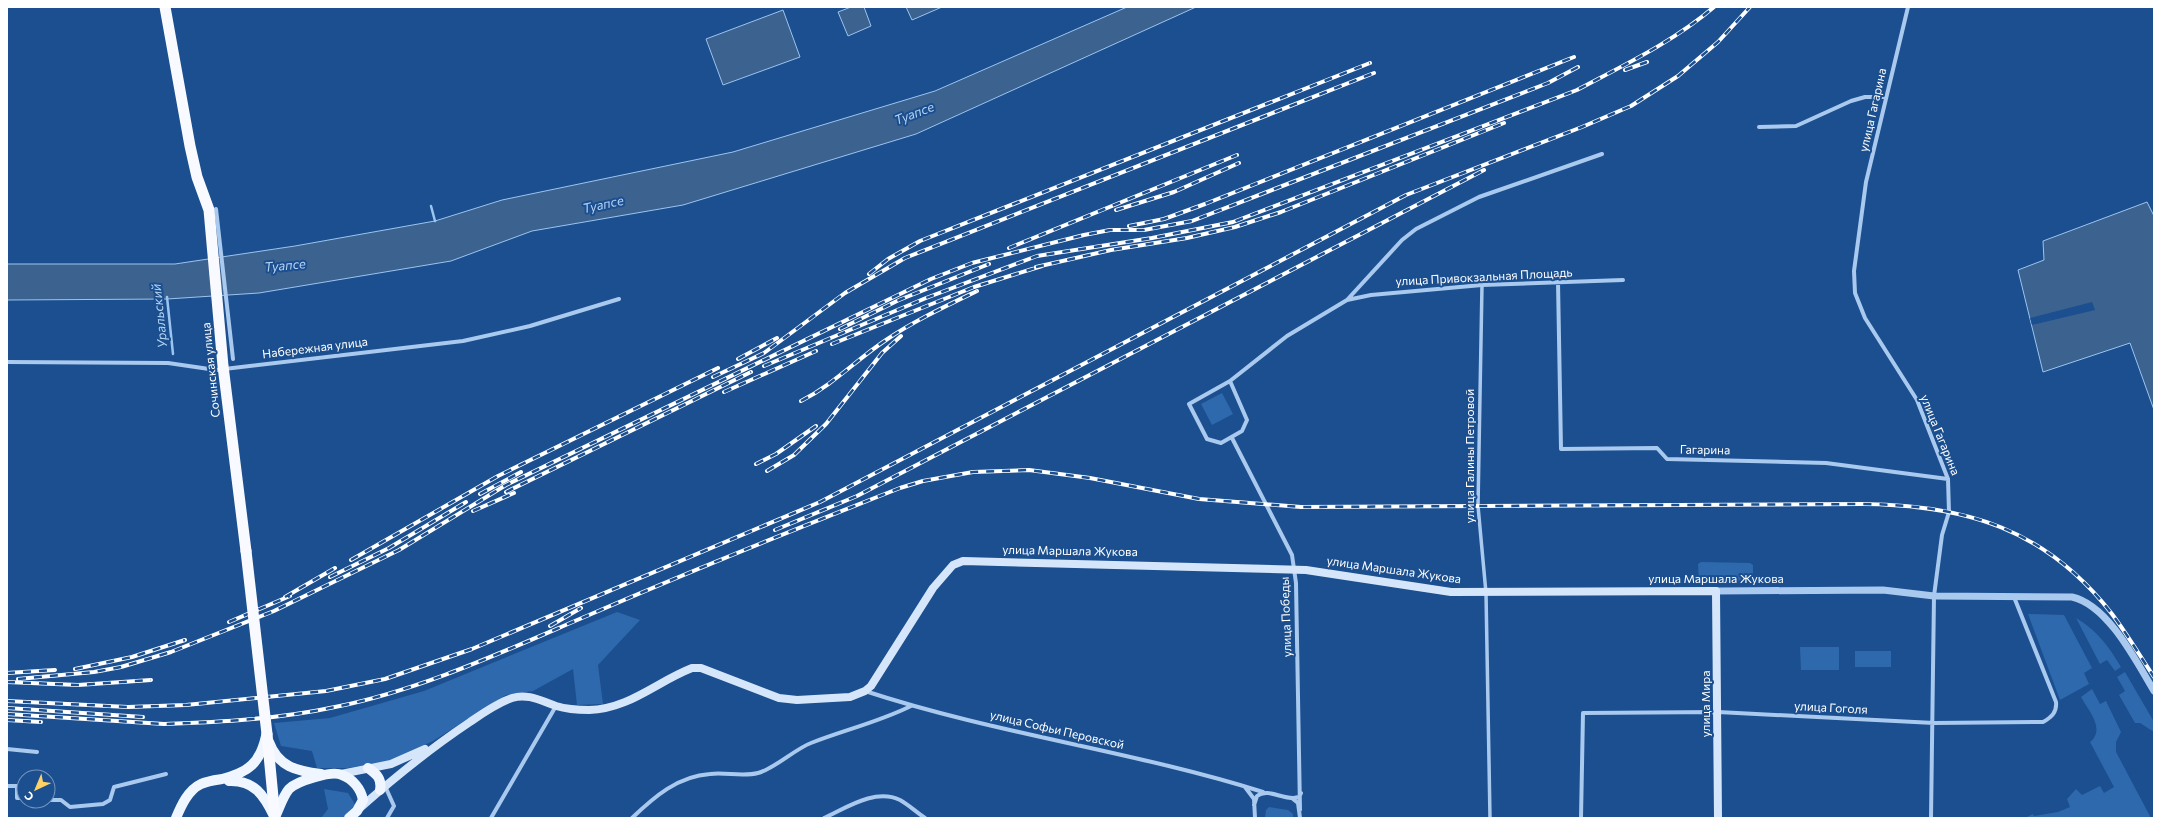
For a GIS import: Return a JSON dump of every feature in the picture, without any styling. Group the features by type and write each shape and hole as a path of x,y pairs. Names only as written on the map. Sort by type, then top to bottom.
{"highway":[{"name":"Сочинская улица","path":"165,7 197,177 212,210 223,367 246,551 275,818"}],"main road":[{"name":"улица Маршала Жукова","path":"865,691 871,686 933,588 953,565 963,561 1295,570 1451,592 1716,591"},
{"name":"улица Мира","path":"1716,591 1718,818"},
{"path":"353,815 382,788 435,745 494,706 513,697 532,696 556,706 589,710 610,707 629,702 692,668 701,668 779,698 797,700 850,697 865,691"},
{"path":"266,734 275,755 291,769 327,775"},
{"path":"176,818 189,794 200,784 238,775 255,764 263,749 266,734"},
{"path":"275,818 288,790 304,781 327,775 341,774 391,764 435,745"},
{"path":"368,768 380,778 382,788"},
{"path":"341,774 354,783 362,795 363,800 353,815"},
{"path":"211,781 239,780 254,786 266,799 275,818"}],"street":[{"name":"улица Гагарина","path":"1908,7 1866,182 1854,271 1855,293 1865,318 1916,400 1948,479 1949,512 1942,535 1934,596 1934,724 1931,818"},
{"path":"1759,127 1796,126 1851,101 1865,97 1886,97"},
{"name":"улица Привокзальная Площадь","path":"1232,438 1221,443 1206,439 1188,404 1230,381 1287,336 1347,300 1402,240 1416,229 1480,197 1602,154"},
{"path":"212,210 233,359"},
{"name":"улица Привокзальная Площадь","path":"1347,300 1371,295 1482,285 1623,280"},
{"name":"Гагарина","path":"1558,282 1561,449 1657,448 1667,459 1826,463 1948,479"},
{"name":"улица Галины Петровой","path":"1482,285 1478,506 1486,593 1490,818"},
{"name":"Набережная улица","path":"7,362 168,363 207,370 464,341 530,326 619,299"},
{"path":"1230,381 1247,420 1242,431 1232,438"},
{"name":"улица Победы","path":"1232,438 1284,538 1292,555 1295,570 1301,793 1300,818"},
{"name":"улица Маршала Жукова","path":"1716,591 1883,590 1934,596 2059,597 2079,599 2095,608 2115,631 2154,691"},
{"name":"улица Гоголя","path":"1581,818 1582,713 1718,712 1934,724 2044,722 2055,713 2057,708 2054,694 2014,597"},
{"name":"улица Софьи Перовской","path":"865,691 911,706 1168,766 1293,799"},
{"path":"491,818 556,706"},
{"path":"632,818 650,800 669,787 689,778 709,774 758,773 810,743 888,717 911,706"},
{"path":"7,749 37,752"},
{"path":"56,800 61,800 70,807 103,804 110,800 114,787 166,774"},
{"path":"1245,786 1252,795 1255,818"},
{"path":"382,788 394,806 387,818"},
{"path":"1254,805 1257,796 1264,792"},
{"path":"1293,799 1299,797 1301,793"},
{"path":"824,818 867,799 888,797 905,803 925,818"},
{"path":"1293,799 1298,803 1300,810"}],"shaded area":[{"path":"1222,393 1233,414 1212,425 1201,404"},
{"path":"1701,562 1750,563 1753,565 1753,577 1750,581 1699,582 1698,564"},
{"path":"617,612 640,620 598,665 603,704 577,705 573,669 533,691 506,695 433,741 389,761 348,768 317,768 312,751 281,746 274,723 330,718 424,691"},
{"path":"2028,614 2064,615 2092,668 2084,673 2089,684 2060,700"},
{"path":"2076,618 2090,628 2102,640 2121,667 2115,671 2107,660 2100,664"},
{"path":"1800,647 1839,647 1839,670 1801,670"},
{"path":"1855,651 1891,651 1891,667 1855,667"},
{"path":"2125,672 2154,722 2154,732 2140,723 2135,723 2119,695 2125,691 2117,677"},
{"path":"2092,689 2100,704 2106,701 2121,732 2116,742 2116,752 2151,818 2025,818 2033,814 2034,816 2058,812 2070,807 2067,799 2076,789 2082,795 2100,786 2104,793 2114,787 2090,742 2094,737 2096,725 2081,697"},
{"path":"324,789 348,793 356,806 344,818 321,818 328,809"},
{"path":"1269,807 1288,810 1293,814 1293,818 1265,818 1266,810"}],"water":[{"path":"851,7 864,7 871,26 848,36 838,12"},
{"path":"906,7 942,7 912,20"},
{"name":"Туапсе","path":"1127,7 1196,7 916,134 683,205 532,231 451,261 259,293 167,299 7,300 7,264 175,264 295,246 435,221 502,200 733,152 935,91"},
{"path":"783,10 800,57 723,85 706,39"},
{"path":"2147,202 2154,216 2154,410 2130,343 2043,372 2018,270 2044,260 2043,241"}],"pier":[{"path":"2092,302 2095,310 2032,325 2030,318"}],"waterway":[{"path":"431,206 435,221"},
{"name":"Уральский","path":"167,297 173,354"}],"railway":[{"path":"764,366 926,298 1037,256 1152,238 1233,222 1577,90 1665,42 1698,20 1714,7"},
{"path":"7,701 128,707 186,705 326,691 385,679 472,649 820,502 1406,195 1582,127 1631,106 1678,76 1718,42 1750,7"},
{"path":"1129,226 1164,219 1205,204 1574,57"},
{"path":"1625,70 1647,62"},
{"path":"869,274 888,259 920,241 1370,63"},
{"path":"18,679 94,672 121,667 171,652 274,611 399,550 506,485 931,279 972,263 1084,235 1110,230 1144,230 1192,221 1548,83 1578,67"},
{"path":"713,377 764,353 845,293 905,258 1374,73"},
{"path":"1036,267 1111,250 1187,238 1235,227 1281,212 1504,123"},
{"path":"1009,248 1237,155"},
{"path":"1116,210 1174,192 1239,163"},
{"path":"775,530 857,496 1484,170"},
{"path":"840,329 899,300 989,264"},
{"path":"832,344 974,287 1042,266"},
{"path":"801,401 834,380 875,348 908,326 977,291"},
{"path":"767,471 794,455 826,424 882,353 901,336"},
{"path":"738,359 777,338"},
{"path":"724,392 816,351"},
{"path":"351,560 498,476 718,368"},
{"path":"506,492 751,372"},
{"path":"756,464 776,454 816,426"},
{"path":"7,714 164,724 228,721 293,714 335,707 369,699 435,679 709,564 900,488 923,481 973,472 1029,470 1090,478 1199,499 1301,507 1863,504 1936,510 1970,517 2001,528 2031,542 2060,561 2087,585 2112,614 2154,677"},
{"path":"480,494 521,472"},
{"path":"473,511 514,493"},
{"path":"330,577 389,548 466,502"},
{"path":"285,597 335,568"},
{"path":"229,622 290,596"},
{"path":"550,626 581,608"},
{"path":"75,669 132,657 185,640"},
{"path":"7,673 55,670"},
{"path":"7,682 78,685 151,680"},
{"path":"7,708 143,717"},
{"path":"7,720 41,722"}]}
